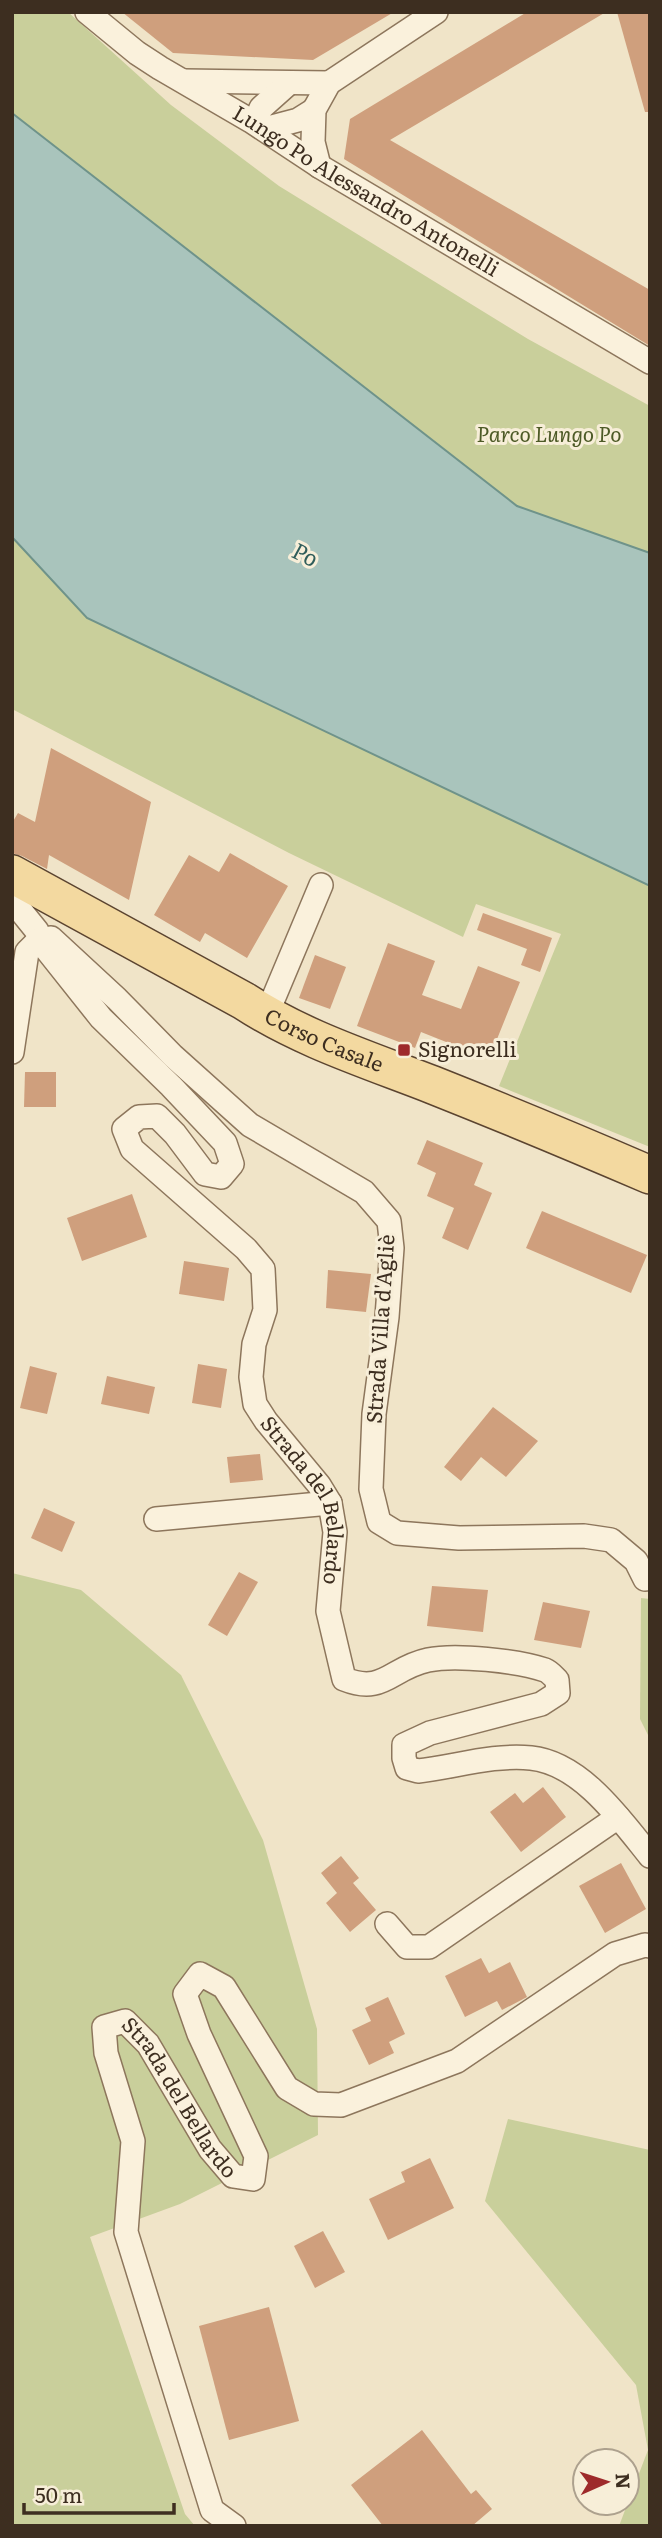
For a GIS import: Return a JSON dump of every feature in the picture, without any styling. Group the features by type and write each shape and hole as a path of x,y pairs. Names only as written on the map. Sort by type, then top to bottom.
{"main road":[{"name":"Corso Casale","path":"12,874 244,1001 266,1016 329,1045 488,1107 650,1175"}],"street":[{"name":"Lungo Po Alessandro Antonelli","path":"87,12 137,53 181,81 650,362"},
{"path":"319,166 313,142 314,110 328,83 436,12"},
{"path":"181,81 328,83"},
{"path":"289,83 261,108 259,126 299,120 314,110"},
{"path":"266,1016 321,885"},
{"name":"Strada del Bellardo","path":"12,900 101,1018 225,1143 232,1164 221,1177 205,1174 175,1134 157,1116 139,1117 124,1129 132,1149 246,1249 263,1269 265,1310 254,1344 251,1377 255,1404 319,1485 330,1503 335,1532 328,1611 344,1679 360,1686 376,1685 401,1668 430,1659 485,1659 548,1671 557,1680 558,1693 541,1704 430,1733 404,1745 407,1768 418,1771 489,1760 531,1758 555,1764 580,1779 618,1817 650,1856"},
{"path":"12,1052 27,952 38,935"},
{"name":"Strada Villa d'Agliè","path":"38,935 51,938 173,1056 250,1125 364,1192 389,1221 391,1262 387,1317 374,1414 370,1489 379,1522 397,1533 459,1538 584,1536 611,1540 636,1561 645,1579"},
{"path":"156,1519 330,1503"},
{"path":"387,1924 407,1947 429,1947 618,1817"},
{"name":"Strada del Bellardo","path":"234,2526 212,2510 126,2232 133,2141 106,2053 104,2027 125,2021 148,2044 210,2148 233,2176 253,2179 256,2156 199,2034 185,1994 200,1974 224,1987 287,2088 314,2104 341,2105 457,2061 615,1954 650,1946"}],"green space":[{"name":"Parco Lungo Po","path":"12,12 68,12 171,105 279,186 528,339 650,406 650,553 517,506 12,113"},
{"path":"12,537 87,618 650,886 650,1147 499,1086 561,934 476,904 463,937 289,853 12,709"},
{"path":"12,1573 81,1590 181,1675 263,1840 317,2029 318,2135 180,2204 90,2237 185,2514 195,2526 12,2526"},
{"path":"641,1598 650,1599 650,1739 640,1719"},
{"path":"508,2119 650,2150 650,2526 619,2526 622,2517 641,2517 641,2468 648,2450 636,2385 485,2201"}],"water":[{"name":"Po","path":"12,113 517,506 650,553 650,886 87,618 12,537"}],"building":[{"path":"122,12 394,12 313,60 173,53"},
{"path":"527,12 606,12 390,140 650,290 650,346 344,159 350,119"},
{"path":"617,12 650,12 650,112 645,112"},
{"path":"51,748 151,802 129,900 49,855 47,869 12,853 12,823 18,813 35,822"},
{"path":"230,853 288,886 247,958 205,933 200,942 154,915 189,855 219,872"},
{"path":"483,913 552,938 540,972 521,965 527,949 477,930"},
{"path":"388,943 435,961 422,995 461,1009 478,966 520,982 489,1059 421,1032 415,1048 357,1026"},
{"path":"315,955 346,967 330,1009 299,998"},
{"path":"25,1072 56,1072 56,1107 24,1107"},
{"path":"427,1140 483,1163 474,1185 492,1193 468,1250 442,1238 454,1208 427,1196 436,1173 417,1164"},
{"path":"132,1194 147,1237 82,1261 67,1218"},
{"path":"542,1211 647,1255 631,1293 526,1248"},
{"path":"184,1261 229,1268 224,1301 179,1294"},
{"path":"328,1270 371,1274 366,1312 326,1308"},
{"path":"198,1364 227,1369 221,1408 192,1403"},
{"path":"30,1366 57,1373 47,1414 20,1408"},
{"path":"107,1376 155,1387 149,1414 101,1404"},
{"path":"493,1407 538,1441 506,1477 481,1457 461,1481 444,1467"},
{"path":"260,1454 263,1480 230,1483 227,1457"},
{"path":"44,1508 75,1522 62,1552 31,1538"},
{"path":"239,1572 258,1582 227,1636 208,1625"},
{"path":"432,1586 488,1590 483,1632 427,1626"},
{"path":"543,1602 590,1611 581,1648 534,1640"},
{"path":"543,1787 566,1817 521,1852 490,1812 515,1793 523,1803"},
{"path":"341,1856 359,1878 353,1883 376,1910 350,1932 326,1903 337,1893 321,1873"},
{"path":"621,1863 646,1909 605,1933 579,1886"},
{"path":"481,1958 489,1973 510,1962 527,1997 502,2010 497,2001 465,2017 445,1976"},
{"path":"388,1997 405,2034 389,2042 394,2053 369,2065 352,2030 371,2021 365,2008"},
{"path":"430,2158 454,2208 388,2240 369,2199 405,2182 401,2172"},
{"path":"323,2231 345,2272 315,2288 294,2246"},
{"path":"269,2307 299,2421 229,2440 199,2326"},
{"path":"422,2430 471,2494 476,2490 492,2509 472,2526 383,2526 351,2485"}],"place":[{"name":"Signorelli","path":"404,1050"}]}
